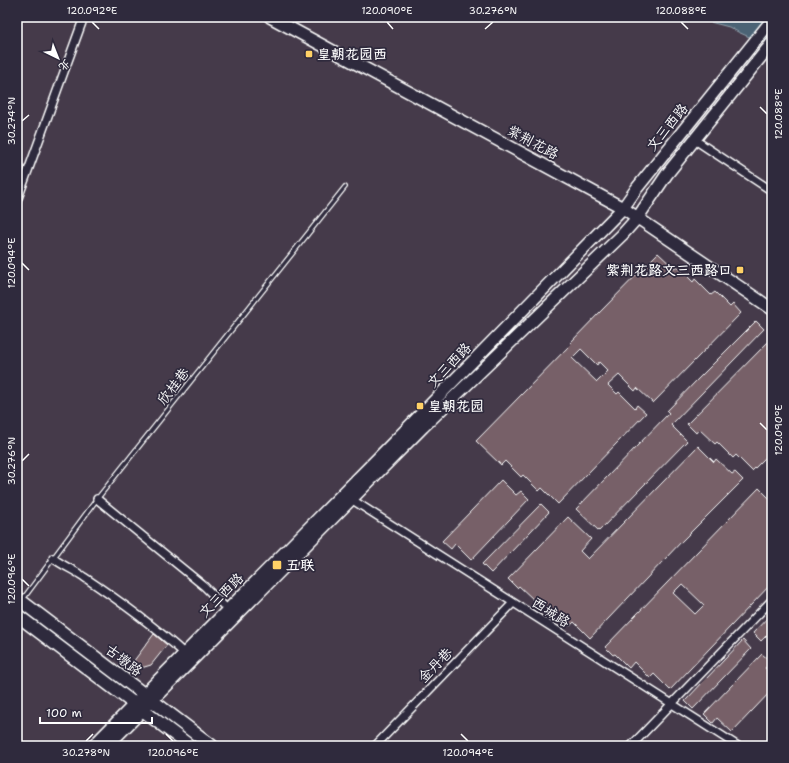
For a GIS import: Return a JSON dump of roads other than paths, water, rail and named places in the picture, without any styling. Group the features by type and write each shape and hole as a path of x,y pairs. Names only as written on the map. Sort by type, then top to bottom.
{"main road":[{"name":"紫荆花路","path":"270,17 284,21 623,208 772,309"},
{"name":"文三西路","path":"149,697 185,654 623,208 637,188 772,20"},
{"name":"文三西路","path":"93,746 139,707 423,427 622,235 638,217 668,174 769,47"},
{"name":"古墩路","path":"19,600 212,746"},
{"name":"古墩路","path":"17,615 190,746"},
{"name":"文三西路","path":"107,746 139,707"}],"street":[{"path":"17,201 84,17"},
{"path":"695,140 772,191"},
{"path":"97,499 204,586 228,610"},
{"name":"西城路","path":"351,499 738,746"},
{"path":"53,558 123,603 163,634 185,654"},
{"path":"631,746 772,600"},
{"name":"金丹巷","path":"375,746 513,603"}],"lane":[{"name":"欣桂巷","path":"19,600 53,558 97,499 345,187"}],"water":[{"path":"691,17 772,17 772,47 729,27"}],"place":[{"name":"皇朝花园西","path":"309,54"},
{"name":"紫荆花路文三西路口","path":"740,270"},
{"name":"皇朝花园","path":"420,406"},
{"name":"五联","path":"277,565"}]}
